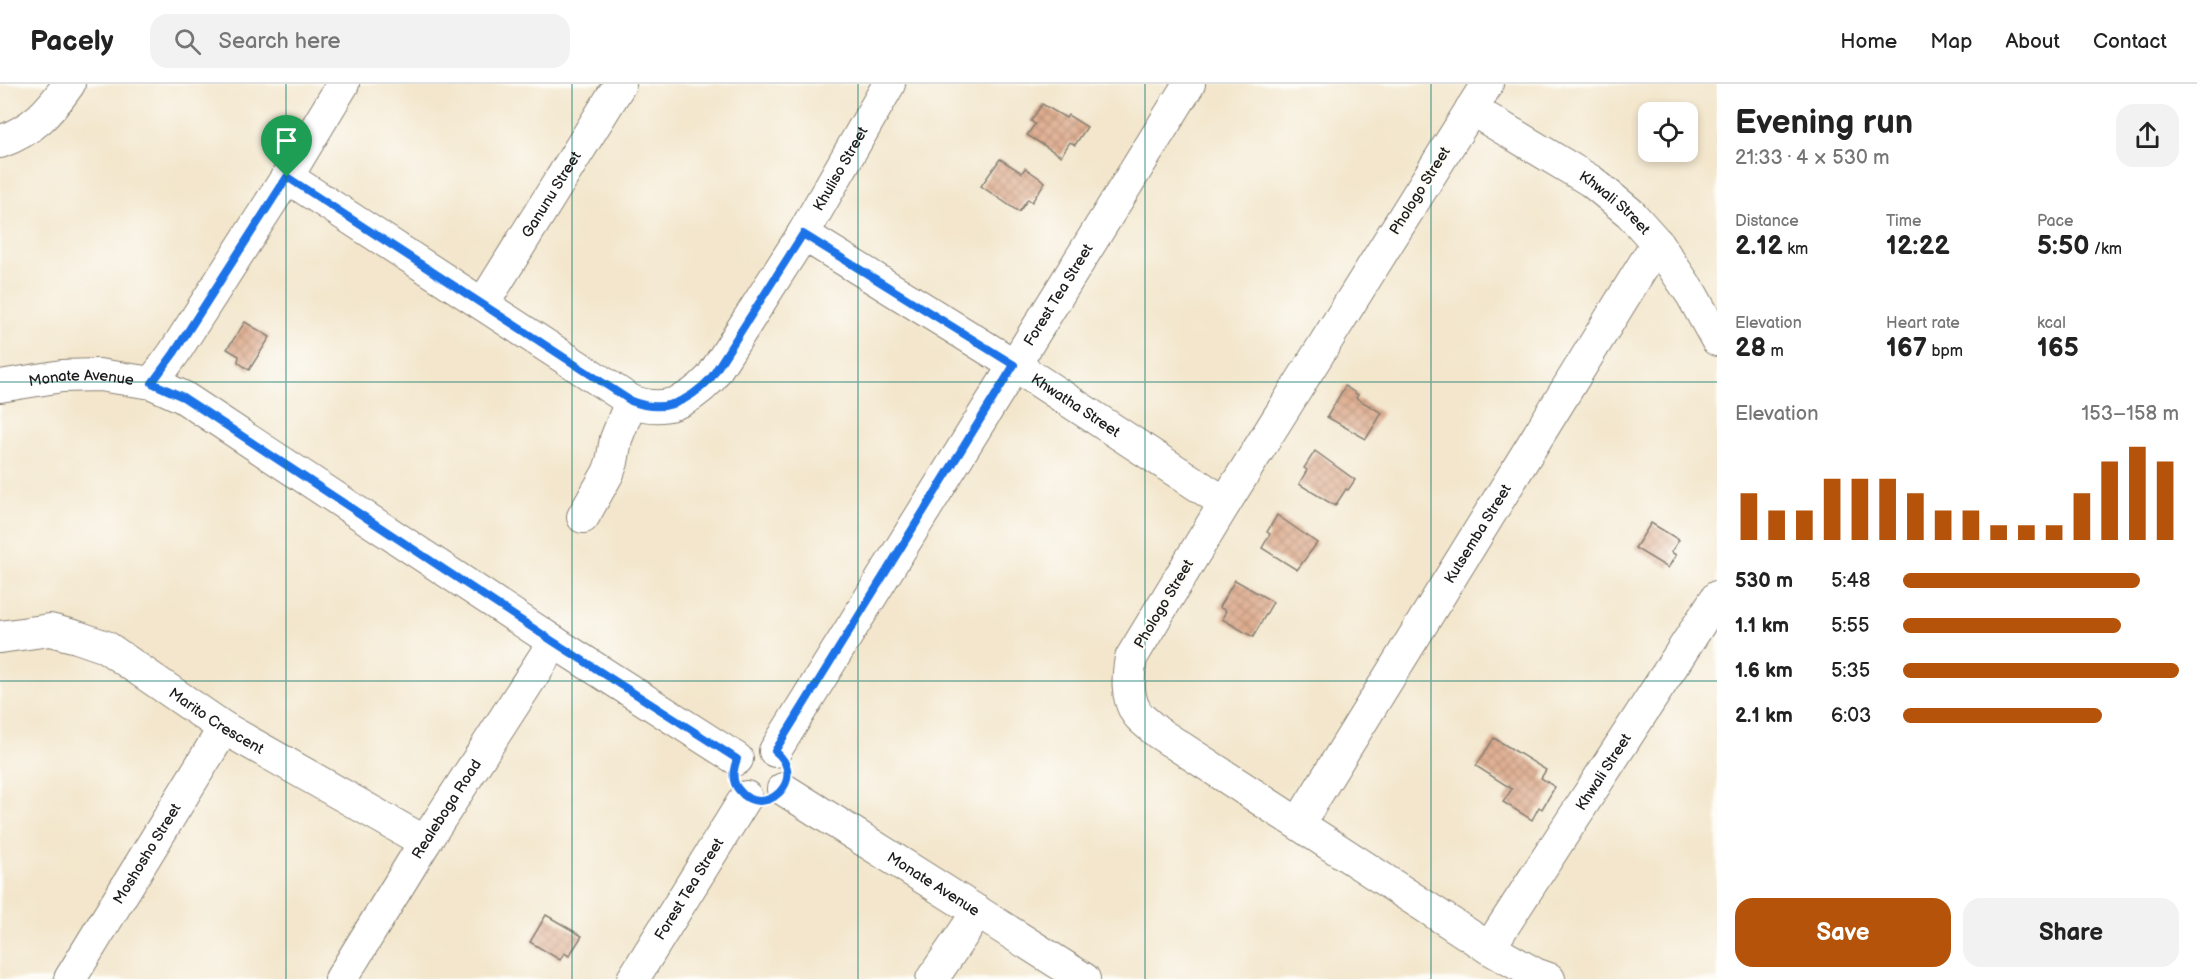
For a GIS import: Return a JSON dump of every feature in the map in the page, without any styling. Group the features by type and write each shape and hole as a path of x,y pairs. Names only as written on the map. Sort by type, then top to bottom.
{"street":[{"path":"0,142 35,125 54,105 69,84"},
{"path":"152,383 174,353 287,177 343,84"},
{"name":"Ganunu Street","path":"483,304 620,84"},
{"name":"Khuliso Street","path":"287,177 631,401 644,406 661,406 687,399 711,378 803,234 889,84"},
{"name":"Forest Tea Street","path":"775,751 1189,84"},
{"name":"Khwali Street","path":"1479,96 1630,213 1657,243 1692,295 1717,340"},
{"name":"Phologo Street","path":"1479,96 1131,658 1128,675 1130,694 1136,712 1157,732 1489,948 1535,974 1549,979"},
{"name":"Khwatha Street","path":"803,234 1014,365 1225,503"},
{"name":"Kutsemba Street","path":"1299,823 1657,243"},
{"name":"Monate Avenue","path":"0,386 62,376 99,375 152,383 183,397 554,642 737,759"},
{"path":"583,517 608,472 616,439 631,401"},
{"name":"Khwali Street","path":"1489,948 1717,597"},
{"name":"Marito Crescent","path":"0,637 50,630 106,647 224,728 425,842"},
{"name":"Realeboga Road","path":"341,979 425,842 554,642"},
{"name":"Moshosho Street","path":"70,979 224,728"},
{"path":"765,747 775,751 782,756 788,772 783,789 766,801 756,801 746,797 738,789 734,780 737,759 744,752 754,748 765,747"},
{"name":"Monate Avenue","path":"783,789 1084,979"},
{"name":"Forest Tea Street","path":"633,979 746,797"},
{"path":"932,979 978,912"}],"building":[{"path":"1042,104 1066,118 1068,115 1087,127 1075,145 1070,142 1061,156 1027,135 1035,124 1031,121"},
{"path":"1000,159 1022,173 1025,168 1045,182 1032,202 1028,199 1019,212 981,186"},
{"path":"245,322 270,337 249,370 238,362 239,356 227,349"},
{"path":"1345,386 1358,395 1356,398 1382,413 1366,439 1327,417"},
{"path":"1315,451 1355,480 1335,506 1299,484 1307,470 1304,468"},
{"path":"1277,515 1317,543 1297,570 1262,548 1270,534 1267,532"},
{"path":"1651,523 1679,540 1671,552 1676,555 1668,568 1635,548"},
{"path":"1235,580 1273,602 1253,637 1222,619 1226,611 1219,607"},
{"path":"1494,738 1546,770 1541,778 1555,787 1542,809 1539,807 1532,820 1503,802 1512,789 1476,766"},
{"path":"546,915 582,936 569,956 564,953 560,960 530,942"}],"route":[{"path":"287,177 631,401 644,406 661,406 687,399 711,378 803,234 1014,365 775,751 782,756 788,772 783,789 776,796 766,801 756,801 746,797 738,789 734,780 737,759 554,642 183,397 152,383 174,353 287,177"}]}
